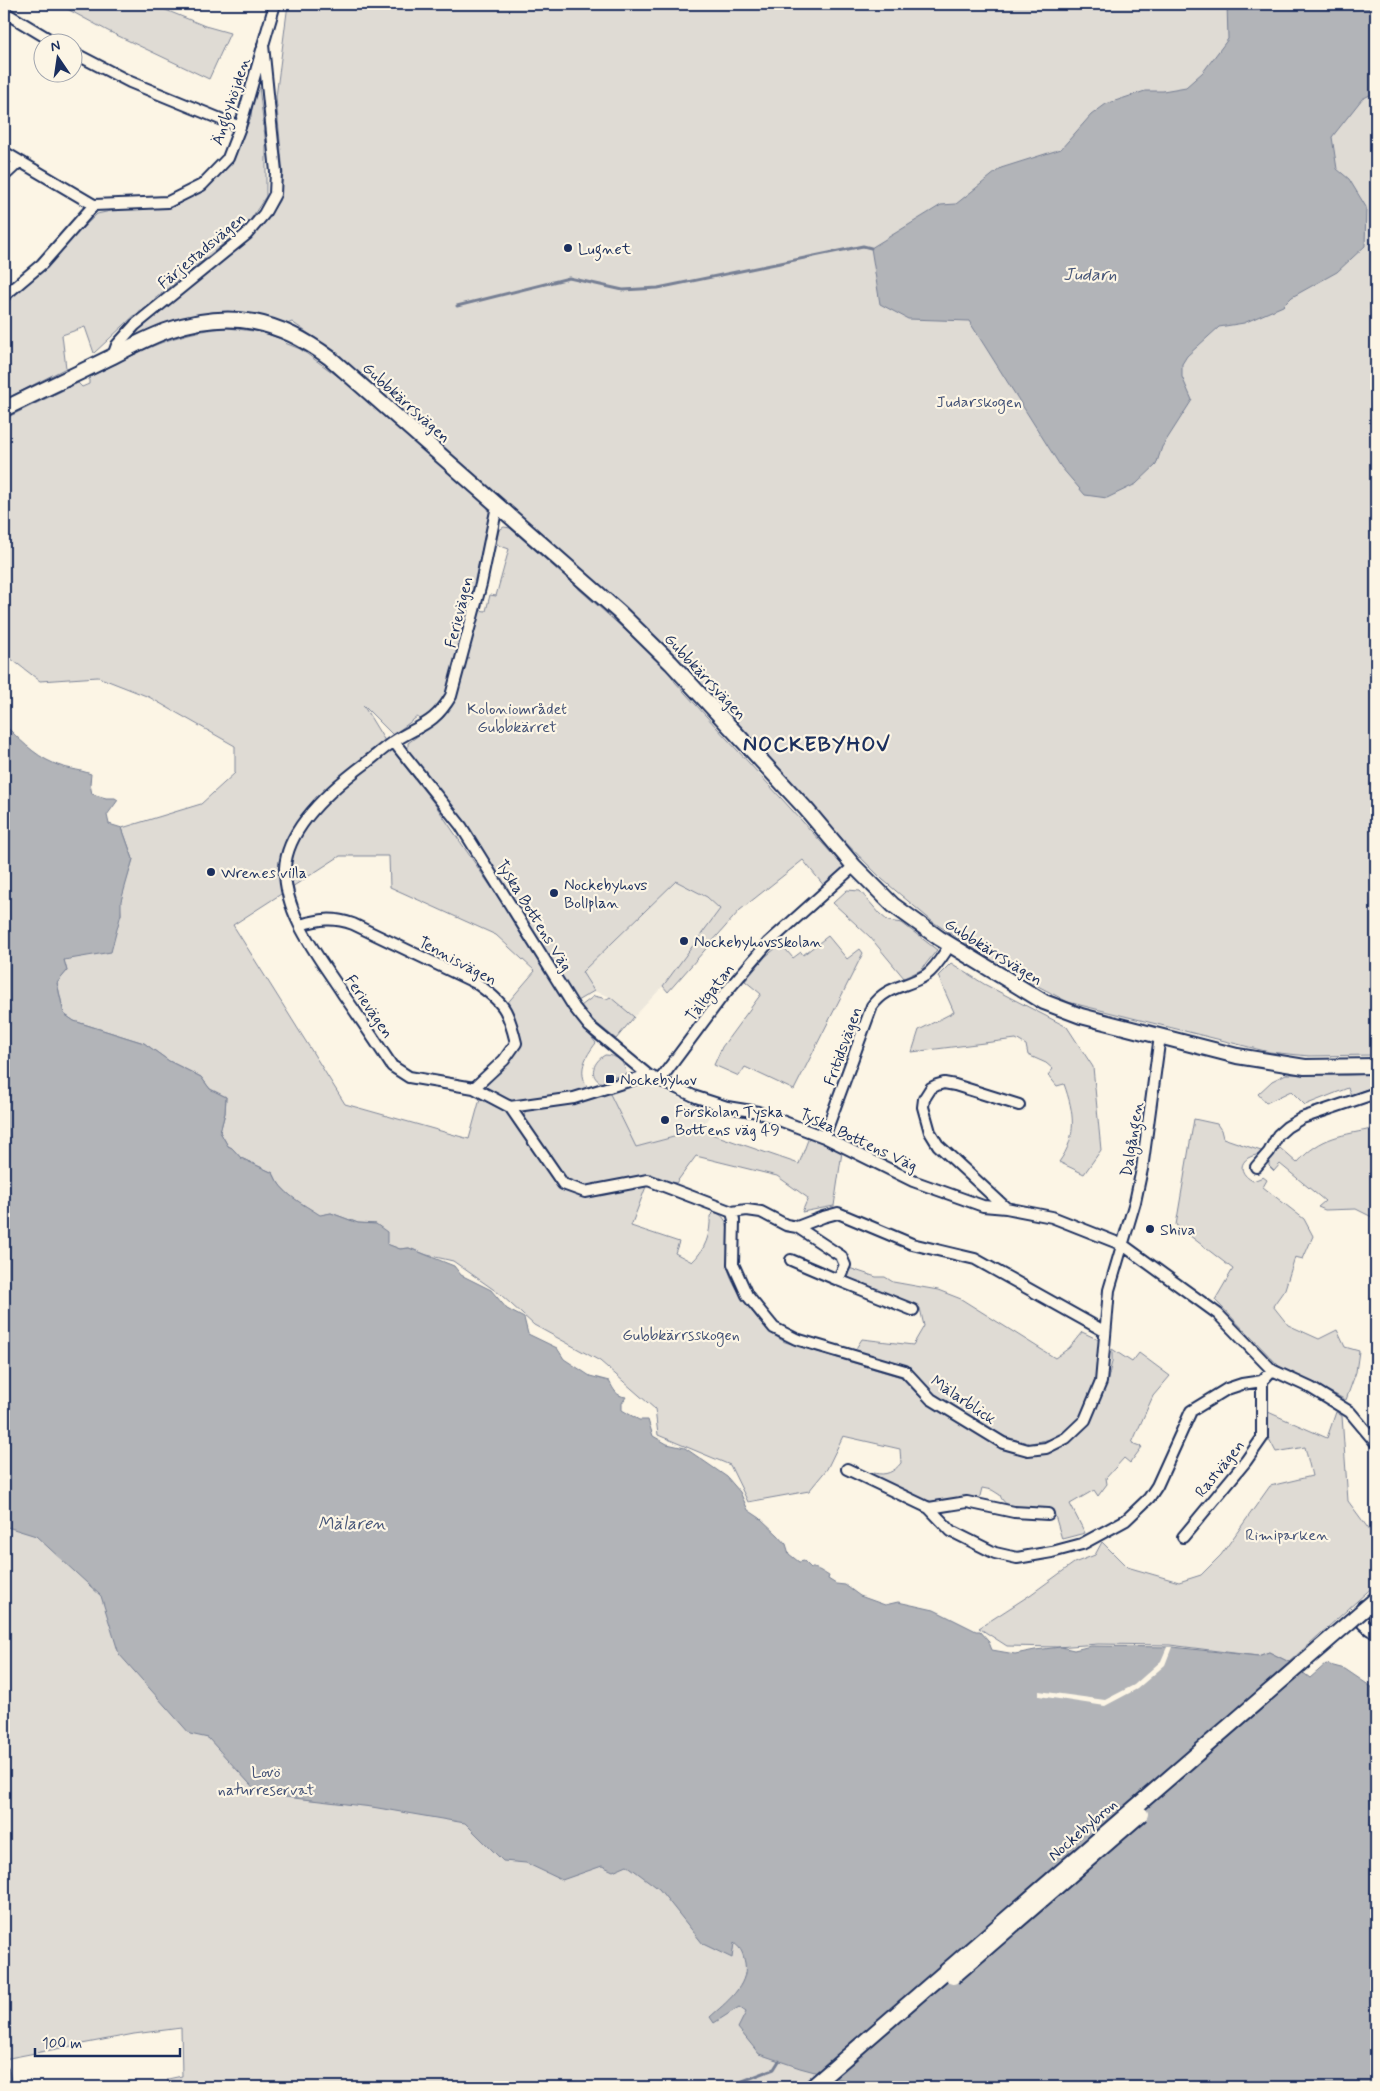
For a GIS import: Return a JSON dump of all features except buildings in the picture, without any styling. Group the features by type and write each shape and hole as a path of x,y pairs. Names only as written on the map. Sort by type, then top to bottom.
{"street":[{"name":"Färjestadsvägen","path":"113,356 117,345 135,325 247,234 264,214 275,194 276,172 264,45 275,4"},
{"path":"4,12 37,32"},
{"name":"Ängbyhöjden","path":"94,205 168,202 202,185 228,158 240,128 264,45"},
{"path":"82,57 130,82 240,128"},
{"path":"4,152 94,205 42,264 4,296"},
{"path":"4,176 20,162"},
{"name":"Gubbkärrsvägen","path":"4,408 168,330 200,322 228,319 252,321 288,331 314,345 330,358 619,612 671,663 806,809 854,866 893,905 950,945 1044,1002 1081,1016 1237,1056 1305,1067 1376,1066"},
{"name":"Ferievägen","path":"497,506 481,584 451,696 443,711 430,722 394,742 352,774 309,813 291,846 285,868 289,897 300,926 317,955 392,1066 410,1077 474,1088 510,1108 563,1184 585,1192 648,1180 732,1212 747,1210 761,1212 786,1225 797,1227 841,1256 845,1265 838,1280"},
{"name":"Tyska Bottens Väg","path":"394,742 461,826 574,1007 589,1026 648,1075 696,1097 727,1107 758,1112 824,1137 913,1181 983,1206 1006,1208 1052,1217 1123,1245 1218,1314 1272,1370 1311,1388 1350,1412 1376,1443"},
{"name":"Tältgatan","path":"660,1080 721,998 768,943 854,866"},
{"name":"Tennisvägen","path":"300,926 321,919 339,919 353,924 476,983 502,1003 510,1018 516,1043 504,1060 474,1088"},
{"name":"Fritidsvägen","path":"824,1137 872,1006 880,995 926,975 950,945"},
{"name":"Dalgången","path":"1123,1245 1142,1169 1160,1036"},
{"path":"510,1108 574,1098 648,1075"},
{"path":"1006,1208 938,1145 930,1132 923,1107 924,1099 931,1088 944,1083 1019,1105"},
{"path":"1256,1167 1269,1152 1278,1135 1287,1127 1302,1118 1376,1093"},
{"name":"Mälarblick","path":"732,1212 734,1220 733,1264 748,1295 774,1328 796,1339 905,1372 931,1399 1004,1443 1028,1450 1046,1448 1066,1438 1086,1420 1101,1382 1108,1290 1123,1245"},
{"path":"797,1227 823,1216 838,1213 912,1244 974,1259 1104,1330"},
{"path":"791,1260 913,1310"},
{"path":"847,1469 929,1508 951,1531 995,1554 1017,1558 1082,1544 1126,1520 1149,1498 1157,1486 1191,1411 1227,1390 1242,1384 1262,1381 1272,1370"},
{"name":"Rastvägen","path":"1183,1537 1246,1461 1262,1438 1262,1381"},
{"path":"929,1508 966,1502 1014,1512 1048,1514"},
{"path":"1376,1593 1363,1606 1363,1624 1367,1629 1376,1629"},
{"name":"Nockebybron","path":"812,2087 1376,1599"},
{"name":"Nockebybron","path":"826,2087 1376,1609"}],"shaded area":[{"path":"676,881 707,897 720,909 663,986 634,1017 608,996 594,991 582,972"},
{"name":"Förskolan Tyska Bottens väg 49","path":"645,1081 691,1104 713,1111 700,1130 636,1147 609,1092"}],"green space":[{"path":"58,4 151,4 205,26 230,33 209,79 108,31"},
{"name":"Judarskogen","path":"288,4 1376,4 1376,1055 1309,1056 1269,1052 1068,1002 1002,967 933,922 883,880 773,769 689,671 662,644 332,350 292,322 285,325 252,316 127,343 128,338 141,326 216,265 268,218 279,201 283,174 276,97"},
{"path":"254,87 259,87 266,145 266,196 247,225 137,313 94,353 85,327 62,335 66,368 4,400 4,304 97,214 120,209 169,208 211,185 233,159 251,117"},
{"name":"Gubbkärrsskogen","path":"228,328 262,332 287,341 285,343 300,349 346,382 487,506 490,514 449,691 435,713 424,721 417,717 393,735 363,705 385,741 436,806 521,931 581,1024 596,1043 584,1064 583,1076 588,1088 571,1094 513,1101 506,1111 524,1116 526,1109 609,1092 636,1147 700,1130 799,1164 809,1137 842,1152 834,1206 802,1212 808,1198 777,1176 696,1156 676,1183 650,1176 631,1226 679,1242 675,1253 692,1262 706,1241 710,1216 714,1212 721,1215 728,1228 727,1261 730,1275 749,1308 772,1334 785,1342 901,1377 919,1396 996,1444 1016,1452 1029,1453 1088,1422 1107,1383 1112,1362 1112,1349 1132,1362 1139,1353 1170,1376 1153,1396 1132,1443 1142,1447 1130,1463 1124,1458 1106,1478 1107,1484 1098,1496 1094,1490 1070,1504 1085,1533 1062,1539 1054,1512 1015,1508 1008,1505 1000,1495 992,1490 982,1488 979,1500 933,1503 873,1476 874,1473 882,1474 893,1471 901,1463 900,1449 843,1436 827,1469 809,1491 748,1502 730,1465 658,1435 655,1409 600,1361 534,1325 500,1294 453,1261 427,1255 409,1248 400,1249 386,1244 376,1224 358,1223 331,1213 320,1216 281,1187 273,1173 241,1158 228,1146 220,1132 225,1113 226,1097 210,1089 201,1077 169,1061 144,1043 74,1021 64,1014 57,982 67,971 64,960 71,958 121,915 120,901 133,859 122,828 201,804 235,773 235,746 149,697 98,677 40,681 6,655 4,656 4,419 78,383 82,387 89,384 89,379 93,375 158,344 191,333","holes":["340,856 389,856 390,887 496,935 535,971 504,1007 515,1042 474,1092 481,1095 469,1139 345,1104 233,925"]},
{"name":"Koloniområdet Gubbkärret","path":"504,527 510,528 668,668 675,682 844,867 843,873 825,887 803,860 740,910 668,992 663,986 720,909 707,897 676,881 582,972 594,991 577,1001 408,753 408,743 444,717 456,697 478,610 486,611 490,595 496,596 509,549 498,545 496,542 499,530"},
{"path":"847,890 860,891 888,921 902,923 937,950 921,970 904,978 870,937 833,903"},
{"path":"828,936 847,959 860,949 863,953 794,1090 745,1067 739,1076 714,1065 722,1047 761,994 745,981 765,957 781,944 793,958 801,952 803,955"},
{"path":"951,963 984,984 1067,1027 1093,1067 1101,1150 1084,1174 1059,1162 1072,1133 1072,1114 1064,1084 1057,1086 1048,1075 1053,1069 1046,1063 1028,1055 1026,1045 1016,1039 912,1052 919,1030 954,1012 938,976"},
{"path":"594,996 607,999 610,997 634,1017 616,1039 594,1021 581,1006"},
{"path":"605,1055 613,1056 620,1060 626,1074 606,1077 606,1080 602,1083 597,1080 593,1073 595,1065"},
{"path":"1286,1074 1376,1074 1376,1086 1351,1095 1348,1088 1305,1105 1291,1091 1266,1103 1258,1094 1272,1081"},
{"path":"1194,1119 1217,1124 1223,1138 1264,1152 1245,1161 1242,1167 1244,1174 1253,1181 1263,1177 1267,1180 1263,1187 1304,1219 1313,1236 1303,1259 1295,1257 1285,1289 1273,1306 1288,1325 1319,1339 1337,1330 1345,1347 1359,1351 1356,1372 1346,1400 1279,1366 1215,1300 1233,1269 1176,1225"},
{"path":"1376,1128 1376,1219 1356,1209 1325,1210 1318,1207 1325,1201 1280,1164 1274,1171 1269,1166 1269,1159 1280,1148 1297,1163 1315,1147 1333,1138"},
{"path":"849,1268 876,1277 885,1277 893,1282 938,1290 961,1299 1055,1358 1069,1348 1082,1332 1099,1340 1097,1374 1083,1414 1074,1425 1056,1438 1026,1444 1004,1436 936,1396 921,1384 853,1353 862,1339 913,1345 924,1326 920,1308 851,1280 848,1276"},
{"name":"Lovö naturreservat","path":"4,1295 1376,2087 167,2087 168,2079 182,2076 181,2028 134,2034 4,2059"},
{"name":"Rimiparken","path":"1268,1412 1327,1438 1336,1412 1342,1416 1348,1501 1376,1539 1376,1584 1289,1662 1269,1652 1258,1656 1170,1645 1007,1646 979,1628 1030,1595 1074,1563 1095,1555 1102,1542 1127,1567 1179,1582 1201,1575 1221,1555 1270,1486 1312,1476 1305,1447 1276,1452 1268,1437"}],"water":[{"name":"Judarn","path":"1227,4 1376,4 1376,92 1362,99 1332,137 1337,169 1349,179 1366,207 1365,246 1337,272 1292,297 1283,306 1244,323 1219,327 1187,356 1182,364 1182,377 1192,400 1162,447 1156,465 1136,484 1107,498 1085,495 1061,467 969,321 908,319 880,304 871,248 941,205 956,204 1001,168 1061,149 1091,115 1106,104 1145,91 1163,91 1186,87 1203,72 1228,39"},
{"name":"Mälaren","path":"4,724 39,756 62,767 91,774 92,794 118,800 107,815 109,824 122,828 133,859 121,901 121,914 111,952 64,960 67,971 57,983 64,1014 74,1021 144,1043 169,1061 201,1077 210,1089 226,1097 225,1113 220,1132 228,1146 241,1158 273,1173 281,1187 299,1202 320,1215 331,1213 358,1223 376,1224 387,1232 387,1244 400,1249 409,1248 454,1266 461,1275 491,1290 507,1309 524,1318 528,1334 557,1348 564,1359 590,1376 609,1381 618,1394 626,1397 622,1403 622,1410 639,1420 648,1420 653,1436 667,1444 685,1448 727,1477 740,1492 748,1510 760,1518 778,1535 786,1544 789,1554 799,1562 804,1561 811,1568 815,1568 829,1576 828,1579 836,1584 845,1585 860,1596 885,1605 898,1602 934,1610 976,1631 980,1631 988,1640 992,1650 1015,1654 1061,1647 1074,1650 1091,1646 1172,1647 1258,1656 1269,1652 1289,1662 1310,1678 1326,1664 1345,1669 1376,1690 1376,2087 860,2087 859,2084 800,2068 759,2054 738,2028 746,2012 739,2007 714,2023 710,2017 740,1987 745,1971 742,1952 734,1943 732,1958 703,1944 659,1889 627,1865 613,1871 602,1866 562,1880 526,1863 503,1861 465,1823 372,1807 259,1794 208,1738 190,1734 119,1654 101,1596 36,1536 4,1526"},
{"path":"4,2061 9,2070 12,2087 4,2087"}],"pier":[{"path":"1167,1647 1172,1647 1165,1665 1137,1689 1105,1706 1039,1696 1039,1691 1105,1700 1134,1685 1161,1661"}],"waterway":[{"path":"457,306 569,278 623,290 658,288 863,246 871,248"},
{"path":"727,2087 774,2069 779,2061"}],"place":[{"name":"Lugnet","path":"568,248"},
{"name":"Wrenes villa","path":"211,872"},
{"name":"Nockebyhovs Bollplan","path":"554,893"},
{"name":"Nockebyhovsskolan","path":"684,941"},
{"name":"Nockebyhov","path":"610,1079"},
{"name":"Förskolan Tyska Bottens väg 49","path":"665,1120"},
{"name":"Shiva","path":"1150,1229"}],"district":[{"name":"NOCKEBYHOV","path":"817,744"}]}
